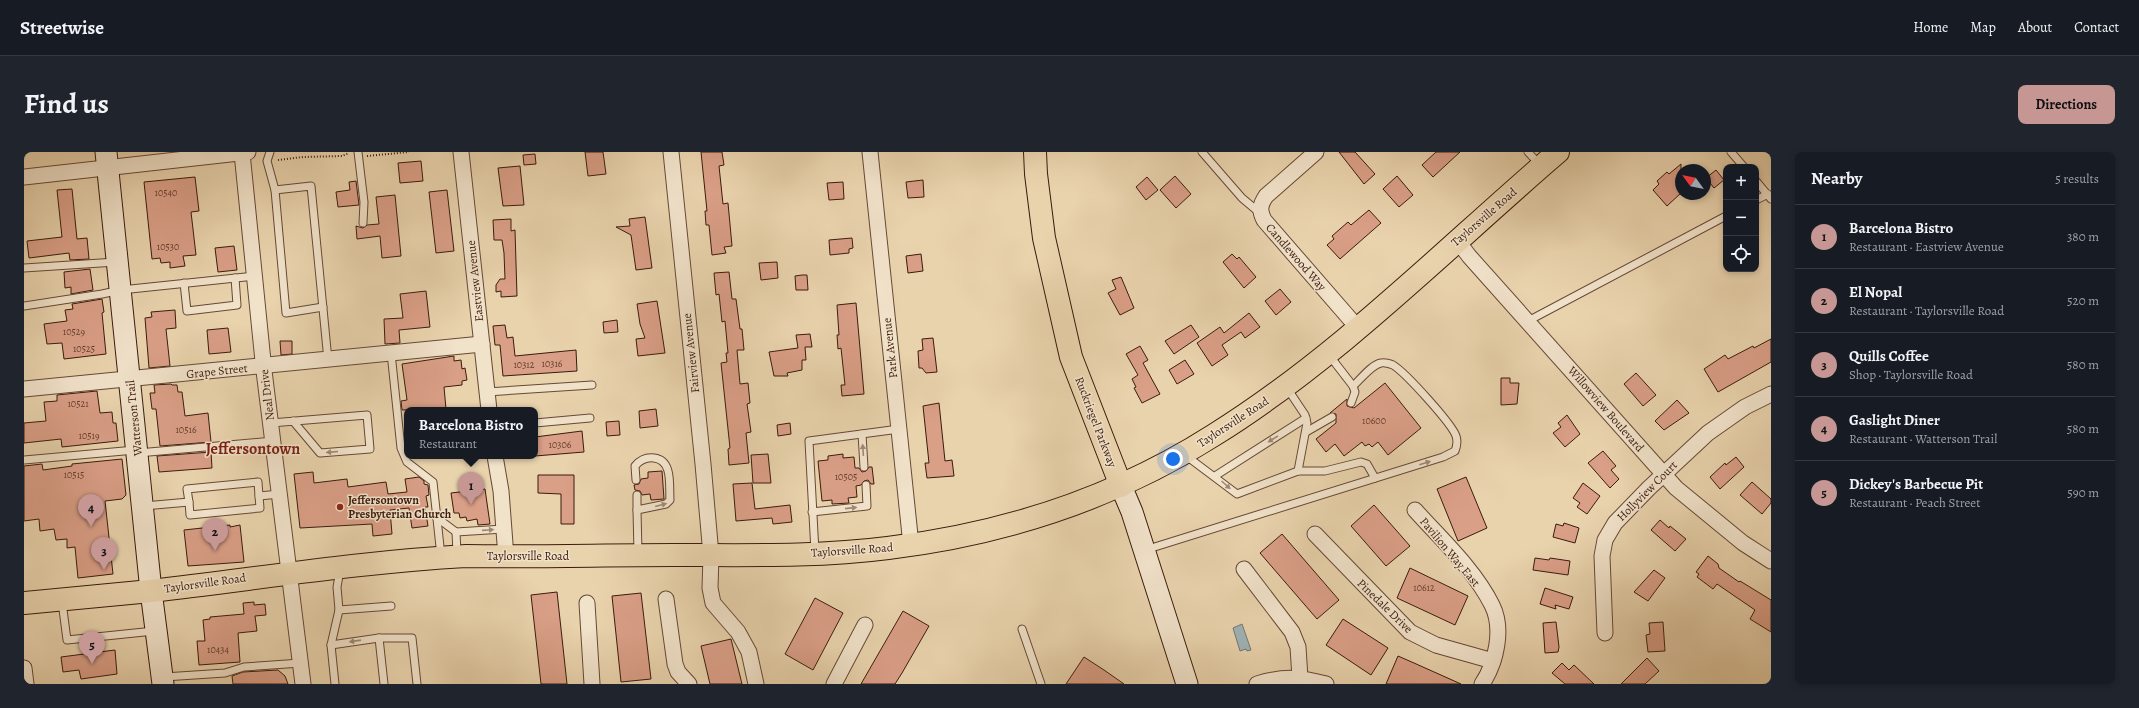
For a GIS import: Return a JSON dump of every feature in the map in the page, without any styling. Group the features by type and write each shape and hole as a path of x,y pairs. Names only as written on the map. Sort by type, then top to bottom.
{"main road":[{"name":"Ruckriegel Parkway","path":"1035,152 1036,174 1044,238 1071,357 1132,512 1143,551 1187,684"},
{"name":"Taylorsville Road","path":"24,603 151,591 290,572 449,557 711,555 815,553 866,550 933,542 1021,522 1086,500 1121,486 1183,454 1229,426 1285,386 1327,353 1457,240 1535,159 1558,152"},
{"name":"Watterson Trail","path":"107,160 151,591 163,681"}],"street":[{"path":"24,176 107,160 244,152"},
{"name":"Neal Drive","path":"244,152 264,366 303,684"},
{"name":"Eastview Avenue","path":"461,152 489,407"},
{"name":"Fairview Avenue","path":"671,152 711,555 710,588 714,603 744,641 750,652 756,684"},
{"name":"Park Avenue","path":"870,152 911,545"},
{"name":"Candlewood Way","path":"1316,152 1266,196 1261,203 1261,214 1264,220 1357,327"},
{"name":"Willowview Boulevard","path":"1457,240 1469,256 1664,475 1700,509 1743,543 1771,561"},
{"name":"Grape Street","path":"24,389 482,344"},
{"name":"Hollyview Court","path":"1604,633 1602,562 1605,540 1621,515 1708,433 1745,407 1771,394"},
{"path":"495,459 506,556"},
{"name":"Pavilion Way East","path":"1415,510 1470,573 1493,606 1498,640 1493,661 1482,684"},
{"name":"Pinedale Drive","path":"1315,534 1410,632 1436,645 1493,661"},
{"path":"1244,569 1292,632 1298,647 1300,678"},
{"path":"666,599 675,664 678,672 689,684"},
{"path":"587,603 592,684"},
{"path":"834,684 865,625"},
{"path":"24,668 26,684"},
{"path":"1257,684 1285,677 1300,678 1326,684"}],"lane":[{"path":"270,152 267,161 275,190 286,313 323,307"},
{"path":"1202,152 1242,198 1261,214"},
{"path":"1731,152 1741,164"},
{"path":"358,154 364,202 363,222"},
{"path":"1759,184 1769,196 1759,199"},
{"path":"275,190 311,186 328,360"},
{"path":"1528,322 1723,218"},
{"path":"24,268 118,262"},
{"path":"24,306 121,290 255,276"},
{"path":"184,283 187,311 237,305 235,278"},
{"path":"391,353 401,448 404,455"},
{"path":"1327,353 1353,386 1355,392 1351,403"},
{"path":"1143,551 1443,457 1455,451 1458,443 1456,435 1449,425 1412,383 1392,364 1382,362 1374,366 1353,386"},
{"path":"487,392 592,385"},
{"path":"1285,386 1306,418 1306,432 1298,471"},
{"path":"271,423 293,421 367,415 370,449 320,453 293,421"},
{"path":"1306,432 1332,417"},
{"path":"538,423 590,418"},
{"path":"1215,476 1306,418"},
{"path":"815,553 809,441 899,429"},
{"path":"862,434 864,467"},
{"path":"24,460 273,441"},
{"path":"1183,454 1215,476 1237,494 1298,471 1325,470 1361,462 1367,464 1375,478"},
{"path":"636,480 635,466 639,461 649,457 659,458 665,462 668,469 670,500 666,504 637,510"},
{"path":"406,459 407,462 432,482 436,516 449,557"},
{"path":"258,482 259,496 260,508 190,515 188,489 258,482"},
{"path":"812,512 867,506 866,485"},
{"path":"259,496 280,494"},
{"path":"637,495 638,555"},
{"path":"143,506 189,502"},
{"path":"436,516 456,532 504,529"},
{"path":"449,557 456,532"},
{"path":"335,684 331,645 340,610 337,587 340,567"},
{"path":"62,599 67,640 157,631"},
{"path":"340,610 391,606"},
{"path":"1022,630 1041,684"},
{"path":"331,645 379,638 412,638 417,684"},
{"path":"379,638 384,684"},
{"path":"163,681 225,673 244,666 301,664"}],"path":[{"path":"267,161 303,156 342,156 352,152"},
{"path":"358,154 409,152"}],"water":[{"path":"1242,624 1251,650 1247,651 1246,649 1240,651 1233,628"}],"building":[{"path":"585,152 603,152 606,174 588,176"},
{"path":"701,152 722,152 724,165 719,166 723,204 728,203 732,246 724,247 726,253 712,255 709,225 706,225 705,211 707,211"},
{"path":"1339,152 1355,152 1375,174 1364,184"},
{"path":"1436,152 1460,152 1433,177 1422,165"},
{"path":"535,154 536,164 524,165 523,155"},
{"path":"421,161 423,181 400,183 398,163"},
{"path":"520,166 524,205 503,206 498,168"},
{"path":"1675,169 1675,199 1667,206 1653,190 1659,184 1657,181 1667,172 1669,174"},
{"path":"1716,170 1723,179 1723,181 1714,188 1711,184 1711,174"},
{"path":"1175,176 1191,194 1176,208 1160,190"},
{"path":"1397,176 1413,195 1399,207 1383,189"},
{"path":"195,177 199,211 191,212 196,255 183,256 185,266 170,268 170,262 161,263 160,258 152,259 144,182"},
{"path":"1147,177 1158,190 1146,200 1136,187"},
{"path":"923,180 924,197 908,198 906,182"},
{"path":"356,181 359,205 338,207 336,192 350,190 349,182"},
{"path":"843,182 844,199 829,200 827,183"},
{"path":"72,189 77,239 87,238 89,259 70,260 69,253 29,258 27,241 62,237 57,190"},
{"path":"447,190 454,251 436,253 429,192"},
{"path":"395,195 401,256 382,258 380,236 357,239 356,226 363,228 367,225 379,224 376,197"},
{"path":"1369,210 1381,223 1340,259 1327,245 1334,239 1332,236 1348,222 1351,225"},
{"path":"645,217 652,268 636,270 631,235 616,227 630,226 629,219"},
{"path":"511,219 511,231 515,230 517,296 501,297 501,291 496,292 496,285 500,279 505,279 504,253 502,240 494,240 493,220"},
{"path":"852,238 853,248 849,249 849,253 830,255 829,240"},
{"path":"234,246 237,270 218,272 215,248"},
{"path":"921,254 923,271 908,273 906,256"},
{"path":"1232,254 1237,259 1239,257 1256,277 1244,288 1223,262"},
{"path":"777,262 778,278 761,280 759,263"},
{"path":"90,269 93,290 71,294 71,287 65,288 64,272"},
{"path":"729,272 732,299 736,299 740,329 742,329 744,350 737,350 740,384 748,383 750,403 747,404 751,432 746,433 749,463 729,465 728,449 730,448 721,363 727,362 726,353 728,353 725,321 722,322 719,294 716,295 714,273"},
{"path":"807,275 808,290 796,290 795,276"},
{"path":"1121,277 1134,308 1120,315 1108,293 1116,289 1112,280"},
{"path":"1280,289 1291,302 1276,315 1265,301"},
{"path":"426,291 430,327 399,330 400,343 385,344 384,319 403,318 400,294"},
{"path":"102,299 106,354 64,359 62,343 47,344 44,324 67,321 65,310 73,309 72,304"},
{"path":"657,301 665,353 638,356 636,339 645,338 640,324 637,304"},
{"path":"856,303 864,394 842,396 841,385 845,385 841,348 838,349 837,335 839,335 837,305"},
{"path":"175,310 176,328 166,329 170,366 149,368 145,318 152,317 151,312"},
{"path":"1249,313 1260,327 1245,338 1241,332 1222,345 1228,355 1212,366 1197,343 1220,327 1224,333"},
{"path":"617,320 618,332 604,333 603,322"},
{"path":"505,325 507,338 513,337 515,356 576,350 577,371 503,376 500,345 495,345 493,326"},
{"path":"1191,325 1199,337 1174,354 1165,341"},
{"path":"228,328 231,352 209,354 207,330"},
{"path":"810,334 812,347 805,347 806,360 802,360 802,370 787,373 788,376 774,376 769,352 798,348 796,335"},
{"path":"933,338 937,372 926,373 922,368 919,368 918,351 923,350 922,339"},
{"path":"1771,339 1771,362 1718,392 1704,369 1725,355 1728,359 1753,346 1754,348"},
{"path":"280,341 292,341 292,354 281,355"},
{"path":"1140,346 1148,360 1143,363 1160,394 1142,403 1134,388 1136,387 1132,379 1138,375 1126,354"},
{"path":"454,356 454,361 461,360 462,369 465,368 467,380 462,381 462,385 444,387 446,407 404,407 404,410 402,410 401,401 407,400 402,364"},
{"path":"1185,360 1194,374 1177,384 1169,370"},
{"path":"1636,373 1656,395 1643,406 1624,384"},
{"path":"1501,378 1510,378 1510,383 1519,383 1517,404 1501,405"},
{"path":"1385,383 1421,428 1388,455 1378,442 1372,447 1369,444 1365,446 1362,442 1344,456 1335,444 1326,452 1316,439 1336,423 1336,414 1330,413 1347,399 1347,406 1354,408"},
{"path":"154,385 177,385 178,392 182,392 185,416 208,413 211,442 160,446 156,409 152,409 150,393 155,393"},
{"path":"97,391 100,413 112,412 113,423 116,423 118,441 62,447 61,439 24,443 24,423 46,421 44,402 57,401 57,395"},
{"path":"1677,400 1689,413 1664,430 1655,421"},
{"path":"939,403 945,461 952,460 954,476 927,478 925,463 929,463 923,406"},
{"path":"656,409 658,426 640,428 639,411"},
{"path":"1567,415 1580,434 1565,447 1553,433 1561,427 1558,423"},
{"path":"619,421 620,435 607,436 606,422"},
{"path":"790,423 791,434 778,436 777,425"},
{"path":"582,431 584,452 538,456 538,437"},
{"path":"1603,451 1616,466 1611,470 1619,479 1610,488 1588,463"},
{"path":"211,452 212,468 159,472 157,456"},
{"path":"768,454 771,483 753,483 751,455"},
{"path":"843,454 843,458 854,457 855,468 859,468 862,472 866,471 869,467 872,467 874,484 871,484 868,480 864,481 861,485 856,486 857,497 848,498 849,503 832,504 832,500 822,501 818,461 828,460 828,456"},
{"path":"1736,457 1744,467 1720,489 1710,477 1725,463 1726,465"},
{"path":"122,459 126,495 122,499 105,501 113,574 78,578 75,547 67,548 67,539 56,540 54,529 40,531 39,519 24,521 24,466 42,464 43,470 72,466 72,464"},
{"path":"662,471 664,499 651,500 650,494 642,495 640,491 635,490 634,485 639,484 641,479 648,478 648,472"},
{"path":"313,472 314,483 347,479 348,487 386,482 388,494 407,492 405,479 419,477 424,481 424,484 428,485 429,495 426,496 428,507 425,507 428,526 412,528 409,508 390,510 392,534 373,536 372,524 300,528 294,474"},
{"path":"538,475 574,475 574,524 561,524 561,494 538,493"},
{"path":"1466,477 1487,528 1458,541 1437,489"},
{"path":"1752,482 1771,499 1771,503 1762,514 1740,495"},
{"path":"752,483 755,509 790,505 792,522 773,524 772,518 736,521 733,484"},
{"path":"1583,483 1600,496 1587,514 1577,507 1580,503 1573,498"},
{"path":"485,489 490,524 478,525 477,519 467,521 466,517 460,518 459,513 454,513 451,493"},
{"path":"1374,505 1410,546 1386,566 1351,526"},
{"path":"1660,520 1686,539 1675,551 1651,530"},
{"path":"1564,523 1579,528 1575,543 1553,537 1556,524 1563,526"},
{"path":"230,525 230,527 240,525 244,562 188,566 184,530"},
{"path":"1282,534 1339,600 1317,619 1260,553"},
{"path":"1708,556 1718,564 1719,568 1739,582 1740,581 1771,600 1771,632 1750,619 1755,610 1717,584 1713,589 1697,577 1699,574 1696,572"},
{"path":"1535,558 1549,560 1550,558 1570,561 1568,575 1533,570"},
{"path":"1410,568 1468,596 1455,625 1397,598"},
{"path":"1654,570 1665,578 1648,601 1634,592"},
{"path":"1545,588 1573,597 1569,609 1555,605 1556,609 1540,604"},
{"path":"557,592 567,684 541,684 531,595"},
{"path":"641,593 651,679 621,682 612,596"},
{"path":"815,598 843,613 813,670 785,654"},
{"path":"254,602 254,605 265,604 266,615 255,616 257,631 238,633 240,662 199,665 197,641 205,641 203,620 210,619 210,617 244,614 243,603"},
{"path":"903,611 929,626 902,673 895,684 861,684"},
{"path":"1343,619 1388,648 1371,675 1326,645"},
{"path":"1556,622 1559,647 1558,652 1545,653 1543,623"},
{"path":"1663,622 1665,651 1648,652 1646,635 1650,634 1649,623"},
{"path":"731,639 742,684 710,684 701,646"},
{"path":"115,650 117,674 81,679 79,670 63,672 61,657"},
{"path":"1398,656 1414,663 1461,684 1386,684"},
{"path":"1084,657 1104,670 1124,684 1066,684"},
{"path":"1647,658 1659,671 1645,684 1621,684"},
{"path":"1562,663 1569,670 1574,665 1594,684 1565,684 1552,673"},
{"path":"278,670 285,676 288,684 233,684 232,676 243,672"}],"place":[{"name":"Barcelona Bistro","path":"471,505"},
{"name":"Jeffersontown Presbyterian Church","path":"340,507"},
{"name":"Gaslight Diner","path":"91,527"},
{"name":"El Nopal","path":"215,551"},
{"name":"Quills Coffee","path":"104,570"},
{"name":"Dickey's Barbecue Pit","path":"92,664"}],"district":[{"name":"Jeffersontown","path":"253,448"}]}
